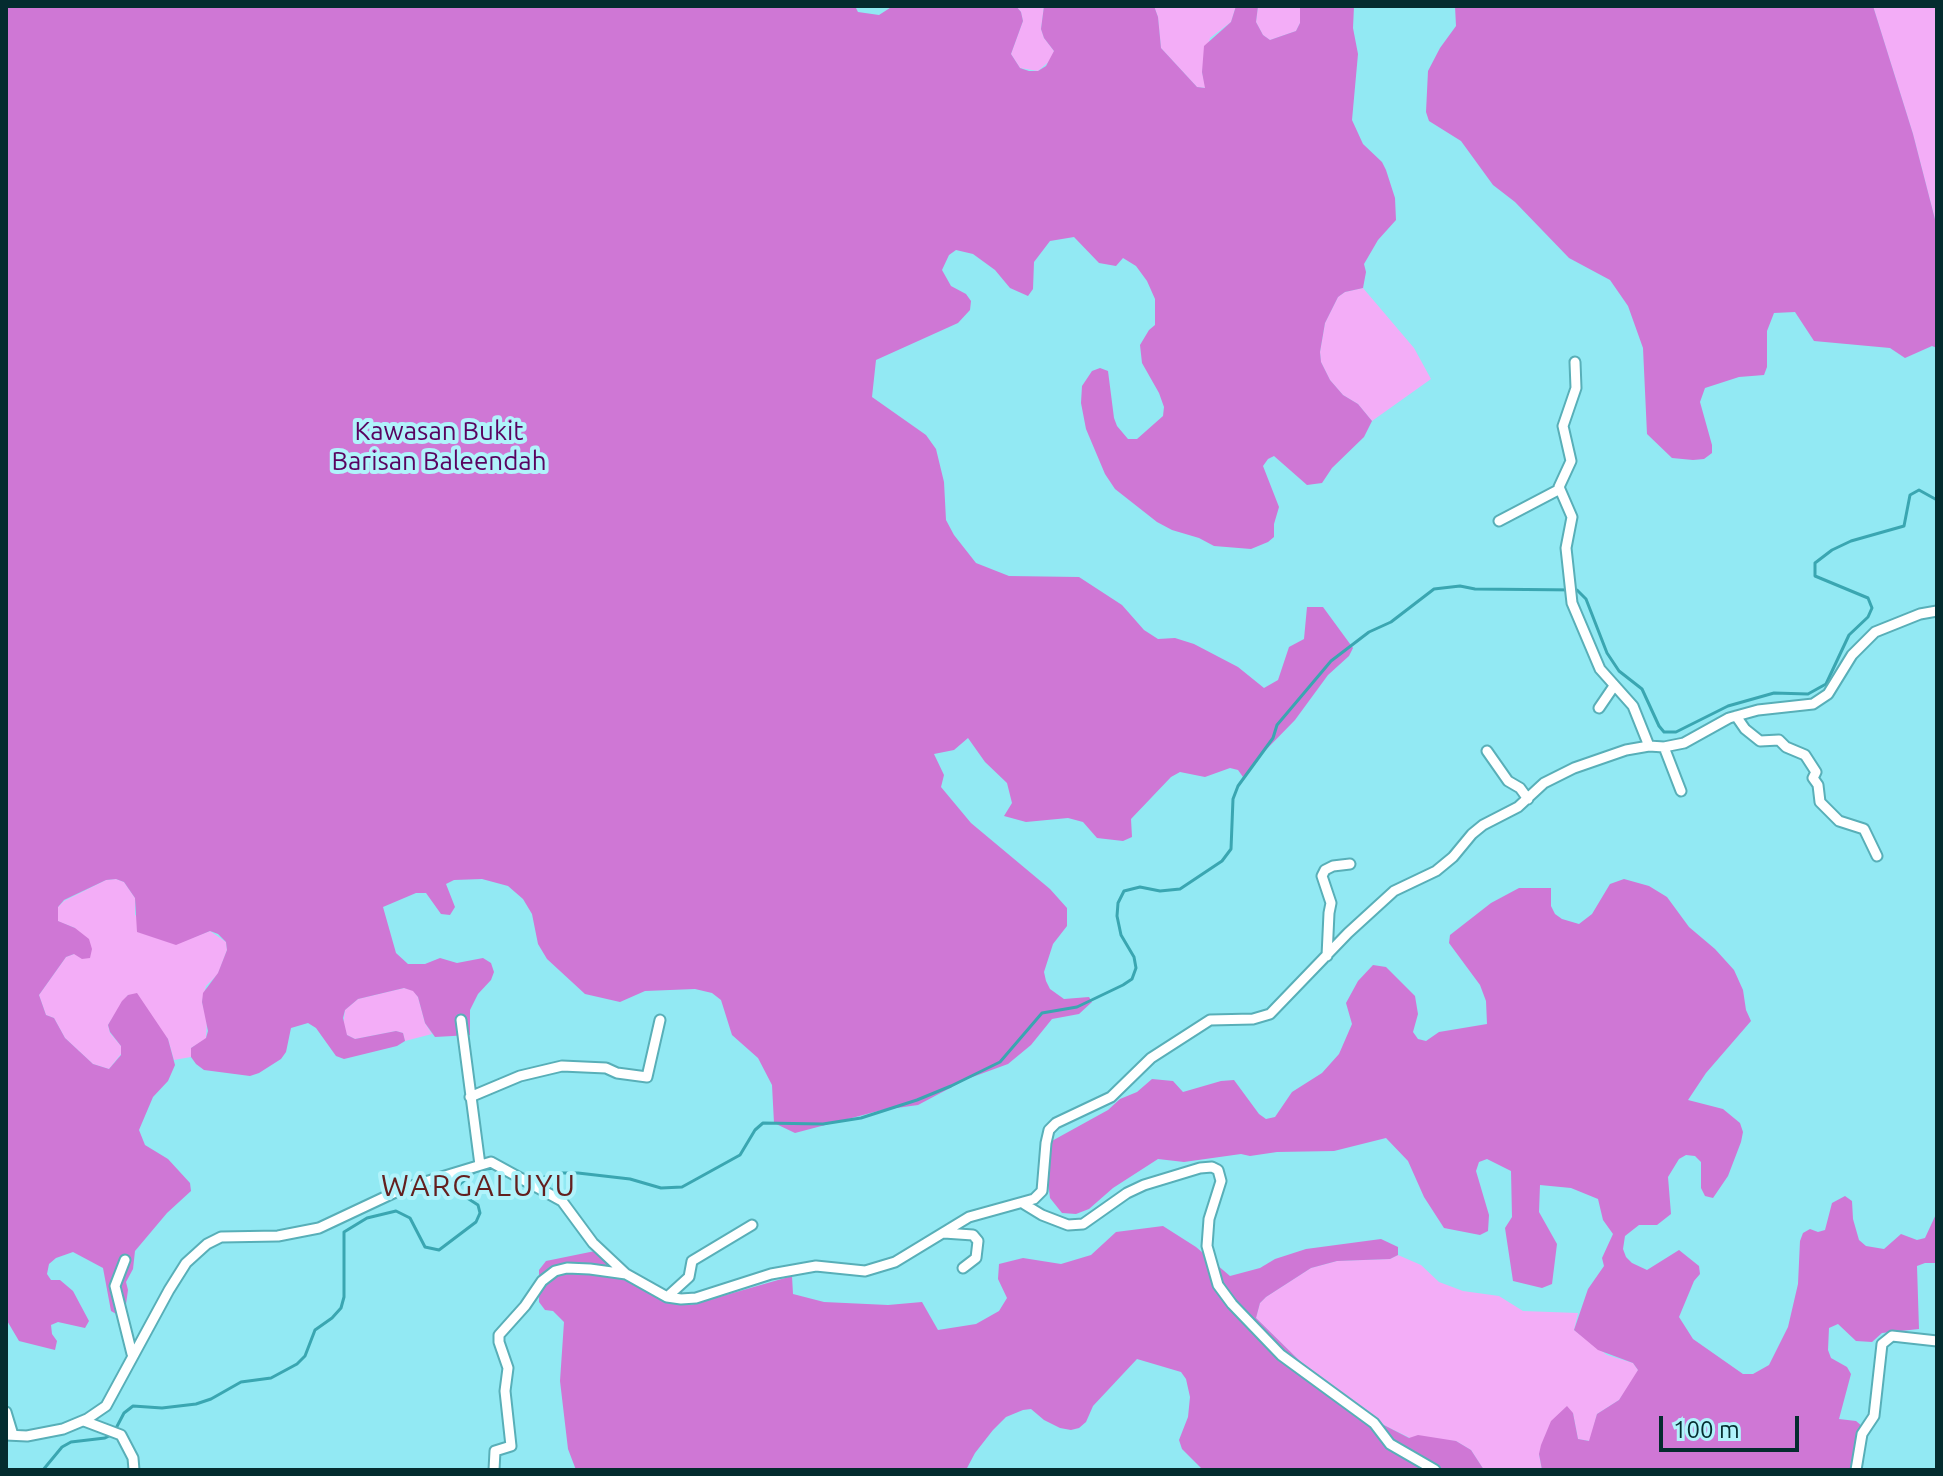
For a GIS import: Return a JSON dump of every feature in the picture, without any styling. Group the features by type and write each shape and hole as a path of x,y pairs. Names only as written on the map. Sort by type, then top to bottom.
{"street":[{"path":"1499,521 1560,489 1571,461 1563,426 1576,388 1575,362"},
{"path":"1560,489 1572,517 1566,548 1572,599 1590,650 1614,686 1633,706 1649,746"},
{"path":"6,1412 10,1435 50,1433 100,1412 112,1399 132,1354 186,1263 207,1244 221,1237 278,1236 319,1228 402,1189 491,1162 562,1201 593,1243 626,1274 667,1297 696,1298 771,1274 816,1266 865,1271 895,1262 969,1217 1034,1199 1042,1191 1046,1143 1049,1130 1056,1123 1111,1097 1143,1064 1210,1020 1253,1019 1270,1014 1394,891 1436,871 1453,857 1472,834 1528,799 1544,783 1574,768 1626,750 1684,743 1736,716 1777,706 1813,704 1828,694 1852,655 1875,632 1920,614 1937,611"},
{"path":"1599,708 1614,686"},
{"path":"1736,716 1760,741 1779,740 1786,747 1805,755 1816,772 1813,778 1818,785 1820,802 1839,821 1864,829 1877,856"},
{"path":"1664,747 1681,791"},
{"path":"1487,751 1508,781 1520,788 1528,799"},
{"path":"1327,956 1331,903 1322,876 1325,870 1333,866 1350,864"},
{"path":"461,1020 480,1165"},
{"path":"470,1097 520,1076 562,1066 606,1068 617,1073 647,1077 660,1020"},
{"path":"1024,1204 1068,1225 1083,1224 1127,1193 1144,1185 1200,1168 1218,1170 1221,1181 1209,1219 1207,1246 1218,1285 1281,1355 1374,1423 1390,1444 1435,1470"},
{"path":"667,1297 689,1277 692,1261 752,1225"},
{"path":"944,1233 973,1235 978,1241 976,1258 963,1268"},
{"path":"125,1260 115,1286 132,1354"},
{"path":"494,1470 495,1451 511,1446 505,1391 508,1368 499,1335 542,1281 555,1271 590,1269 626,1274"},
{"path":"1856,1470 1862,1434 1874,1416 1882,1344 1892,1336 1937,1341"},
{"path":"84,1421 113,1431 124,1439 133,1458 134,1470"}],"shaded area":[{"path":"1016,6 1044,6 1041,29 1054,51 1052,59 1038,71 1020,68 1011,54 1023,21"},
{"path":"1154,6 1236,6 1231,22 1210,38 1202,72 1206,88 1197,87 1161,48"},
{"path":"1258,6 1300,6 1300,23 1296,31 1270,40 1263,35 1256,22"},
{"path":"1873,6 1937,6 1937,227 1913,134"},
{"path":"1363,288 1414,348 1431,379 1372,421 1330,380 1321,362 1320,352 1325,323 1338,297"},
{"path":"106,880 124,882 135,898 135,915 176,944 210,931 226,942 227,950 218,974 206,986 202,1002 207,1020 206,1039 191,1048 191,1057 174,1060 168,1039 128,995 108,1025 110,1033 121,1046 121,1054 109,1069 93,1064 65,1038 54,1018 46,1015 39,995 66,957 74,954 75,928 57,921 58,907"},
{"path":"404,988 413,990 418,997 425,1023 432,1034 405,1041 403,1033 396,1031 355,1039 347,1035 343,1027 345,1010 358,999"},
{"path":"1398,1255 1421,1265 1439,1282 1463,1291 1499,1296 1523,1311 1578,1313 1574,1330 1607,1355 1633,1363 1638,1370 1635,1378 1619,1400 1597,1414 1590,1441 1578,1439 1573,1413 1539,1454 1542,1470 1484,1470 1471,1450 1456,1441 1410,1438 1376,1421 1311,1372 1256,1318 1260,1303 1266,1297 1311,1268 1337,1261 1390,1259"}],"green space":[{"name":"Kawasan Bukit Barisan Baleendah","path":"6,6 855,6 858,12 879,15 893,6 1016,6 1023,21 1011,54 1020,68 1038,71 1046,66 1054,51 1041,29 1044,6 1154,6 1161,48 1197,87 1205,88 1202,72 1204,46 1231,22 1236,6 1258,6 1256,22 1263,35 1270,40 1296,31 1300,23 1300,6 1354,6 1353,28 1358,54 1352,120 1363,144 1386,170 1395,198 1396,220 1378,240 1364,264 1363,288 1338,297 1325,323 1320,352 1321,362 1330,380 1372,421 1364,437 1332,468 1322,483 1307,485 1274,456 1268,459 1263,466 1279,507 1274,537 1268,542 1251,549 1214,546 1172,530 1115,489 1105,474 1086,429 1081,403 1082,386 1092,371 1100,368 1108,371 1114,418 1128,439 1137,439 1163,416 1164,407 1142,363 1140,345 1155,325 1155,299 1136,266 1123,258 1116,266 1099,263 1074,237 1050,241 1034,262 1033,289 1028,296 1010,288 995,270 973,254 956,250 949,255 942,270 951,286 966,294 971,301 970,310 958,323 876,360 872,397 926,435 936,449 944,482 946,520 976,563 1009,576 1079,577 1122,605 1144,630 1158,639 1175,638 1194,644 1238,667 1264,688 1278,680 1289,647 1304,639 1307,607 1323,607 1353,648 1349,656 1328,675 1295,720 1257,759 1248,774 1243,777 1238,770 1230,768 1205,777 1180,772 1171,777 1131,819 1132,837 1123,841 1097,838 1083,822 1068,818 1026,822 1004,816 1012,803 1007,783 985,762 968,738 954,750 934,754 944,775 941,787 971,823 1050,889 1067,908 1067,926 1053,944 1044,972 1046,981 1050,989 1064,999 1089,997 1092,1002 1079,1014 1052,1019 1031,1045 1008,1064 967,1079 918,1105 882,1110 795,1133 774,1123 772,1085 758,1058 732,1035 721,1000 712,993 695,989 645,991 620,1002 585,994 547,959 538,944 532,914 523,899 508,886 482,879 454,880 446,884 455,907 450,915 441,914 426,893 416,893 383,907 396,953 408,964 425,964 440,958 457,963 483,958 491,963 494,972 491,980 478,994 470,1010 470,1035 435,1037 425,1023 418,997 404,988 358,999 345,1010 343,1018 347,1035 355,1039 396,1031 403,1033 405,1041 397,1046 344,1059 336,1056 316,1028 308,1023 291,1028 286,1052 281,1059 250,1076 204,1070 191,1057 191,1048 206,1038 208,1031 203,993 218,973 227,950 226,942 218,934 210,931 176,945 137,932 135,898 124,882 116,879 106,880 64,900 58,907 58,921 75,928 89,939 92,949 90,958 82,959 74,954 66,957 39,995 46,1015 54,1018 65,1038 93,1064 109,1069 121,1055 121,1046 108,1025 122,1001 128,995 137,993 168,1039 175,1065 168,1081 153,1097 139,1130 145,1145 168,1159 190,1183 191,1191 167,1213 135,1251 133,1269 126,1282 125,1311 118,1315 111,1311 103,1268 73,1252 56,1258 49,1264 47,1274 51,1280 60,1280 73,1291 89,1321 85,1328 58,1322 51,1325 57,1341 55,1350 19,1341 6,1319"},
{"path":"1455,6 1873,6 1913,134 1937,227 1937,348 1932,346 1905,358 1890,348 1814,341 1795,312 1774,313 1767,331 1767,367 1764,375 1739,377 1705,388 1700,402 1712,453 1704,459 1672,458 1647,434 1643,348 1628,306 1610,280 1569,258 1515,202 1493,185 1461,141 1429,121 1426,112 1428,71 1456,26"},
{"path":"1624,879 1649,886 1667,897 1689,927 1734,970 1751,1021 1706,1073 1688,1100 1723,1109 1740,1123 1743,1132 1741,1142 1728,1176 1713,1198 1705,1196 1701,1188 1701,1162 1695,1156 1686,1155 1679,1159 1668,1177 1671,1214 1657,1225 1639,1225 1625,1236 1623,1249 1626,1257 1647,1270 1679,1250 1699,1266 1700,1274 1679,1317 1693,1339 1743,1374 1753,1374 1769,1365 1788,1327 1798,1284 1803,1233 1810,1229 1818,1232 1825,1230 1832,1203 1845,1196 1852,1201 1859,1240 1866,1246 1884,1249 1901,1234 1917,1240 1925,1238 1937,1212 1937,1263 1917,1266 1919,1329 1882,1333 1872,1342 1856,1341 1838,1324 1829,1328 1828,1350 1831,1358 1847,1367 1851,1374 1839,1419 1856,1421 1862,1426 1854,1470 1542,1470 1539,1454 1551,1421 1567,1406 1573,1413 1578,1439 1589,1441 1597,1414 1619,1400 1638,1370 1633,1363 1598,1350 1574,1330 1588,1289 1604,1266 1602,1258 1613,1234 1603,1220 1598,1199 1571,1188 1540,1185 1539,1212 1557,1244 1552,1284 1542,1288 1513,1281 1505,1228 1512,1217 1511,1171 1487,1159 1479,1162 1476,1171 1489,1215 1488,1231 1480,1235 1444,1228 1424,1197 1408,1161 1386,1138 1334,1151 1241,1154 1184,1162 1158,1159 1113,1188 1089,1209 1076,1214 1062,1213 1050,1198 1050,1142 1108,1110 1152,1079 1173,1081 1183,1092 1234,1080 1259,1114 1266,1119 1275,1117 1292,1092 1322,1073 1339,1054 1352,1024 1346,1003 1358,981 1373,965 1386,967 1415,996 1418,1014 1413,1032 1418,1039 1426,1041 1439,1032 1487,1024 1486,1001 1480,985 1449,943 1450,935 1491,903 1519,888 1551,888 1551,906 1555,914 1579,924 1592,914 1610,884"},
{"path":"1163,1226 1196,1247 1230,1276 1260,1268 1275,1259 1306,1249 1381,1239 1398,1247 1398,1255 1390,1259 1337,1261 1311,1268 1266,1297 1260,1303 1256,1318 1311,1372 1376,1421 1409,1438 1418,1435 1456,1441 1471,1450 1484,1470 1203,1470 1182,1449 1179,1440 1188,1417 1190,1397 1186,1379 1181,1372 1137,1359 1093,1406 1086,1422 1079,1428 1060,1428 1031,1409 1023,1410 1006,1417 993,1430 966,1470 576,1470 568,1449 560,1381 564,1322 553,1311 545,1310 539,1302 539,1270 546,1261 595,1251 651,1295 691,1305 792,1276 793,1294 824,1302 888,1305 922,1302 938,1330 976,1324 999,1311 1007,1298 998,1279 999,1264 1023,1258 1061,1264 1091,1255 1116,1232"}],"waterway":[{"path":"528,1178 578,1173 630,1179 661,1188 682,1187 740,1155 755,1130 763,1123 823,1124 861,1118 917,1100 1000,1062 1042,1013 1077,1007 1123,985 1132,979 1136,968 1134,957 1121,935 1117,916 1118,903 1124,891 1140,887 1160,891 1180,889 1222,861 1231,849 1233,799 1238,786 1273,738 1277,725 1331,661 1369,632 1391,622 1434,589 1460,586 1475,589 1577,590 1586,599 1607,653 1619,671 1642,689 1664,732 1676,732 1728,706 1774,693 1808,694 1826,684 1849,635 1868,617 1872,608 1868,598 1815,576 1815,563 1851,541 1904,526 1910,495 1919,490 1937,500"},
{"path":"43,1470 62,1447 71,1442 105,1438 113,1434 124,1413 133,1406 162,1408 196,1404 241,1382 271,1378 297,1364 305,1356 315,1330 341,1308 344,1297 344,1232 367,1218 396,1211 410,1218 425,1247 439,1250 476,1222 480,1213 478,1205 461,1194 458,1187 477,1170 495,1168"}],"district":[{"name":"WARGALUYU","path":"479,1186"}]}
